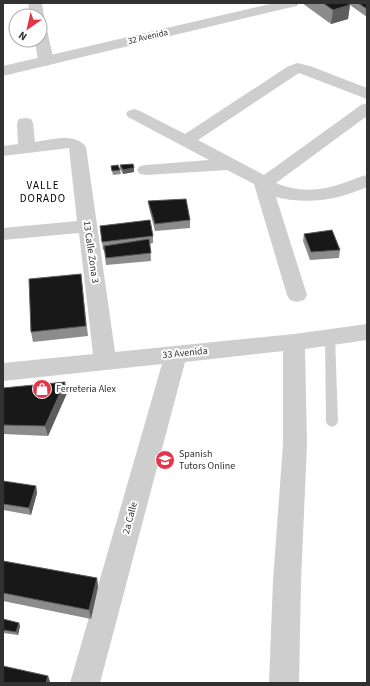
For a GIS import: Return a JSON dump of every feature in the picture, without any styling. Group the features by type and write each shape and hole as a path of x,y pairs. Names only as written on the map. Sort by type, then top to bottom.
{"street":[{"name":"32 Avenida","path":"3,71 292,3"},
{"path":"43,48 46,62"},
{"path":"185,141 294,69 305,69 367,94"},
{"path":"349,87 367,84"},
{"path":"263,184 367,108"},
{"path":"134,114 284,194 305,196 335,193 367,180"},
{"path":"3,151 27,148 25,122"},
{"name":"13 Calle Zona 3","path":"27,148 71,143 77,147 104,347 104,360"},
{"path":"146,170 230,164"},
{"path":"263,184 297,295"},
{"path":"3,234 88,226"},
{"name":"33 Avenida","path":"3,372 104,360 294,342 367,332"},
{"path":"284,683 287,581 295,444 294,342"},
{"name":"2a Calle","path":"85,683 176,354"}],"lane":[{"path":"330,337 332,422"}],"building":[{"path":"323,3 347,3 350,5 333,10"},
{"path":"358,3 367,3 367,9"},
{"path":"133,164 134,168 123,170 120,165"},
{"path":"118,165 120,170 112,171 111,166"},
{"path":"186,199 190,220 155,224 148,201"},
{"path":"150,220 153,236 102,242 100,226"},
{"path":"332,230 340,250 311,252 304,234"},
{"path":"149,239 151,253 106,258 104,246"},
{"path":"81,274 86,326 31,332 29,279"},
{"path":"65,382 45,426 3,425 3,388"},
{"path":"3,481 36,486 29,508 3,504"},
{"path":"3,561 97,578 89,610 3,593"},
{"path":"3,619 19,623 16,632 3,630"},
{"path":"3,666 48,676 46,683 3,683"}],"place":[{"name":"Ferreteria Alex","path":"42,389"},
{"name":"Spanish Tutors Online","path":"165,460"}],"district":[{"name":"VALLE DORADO","path":"43,191"}]}
